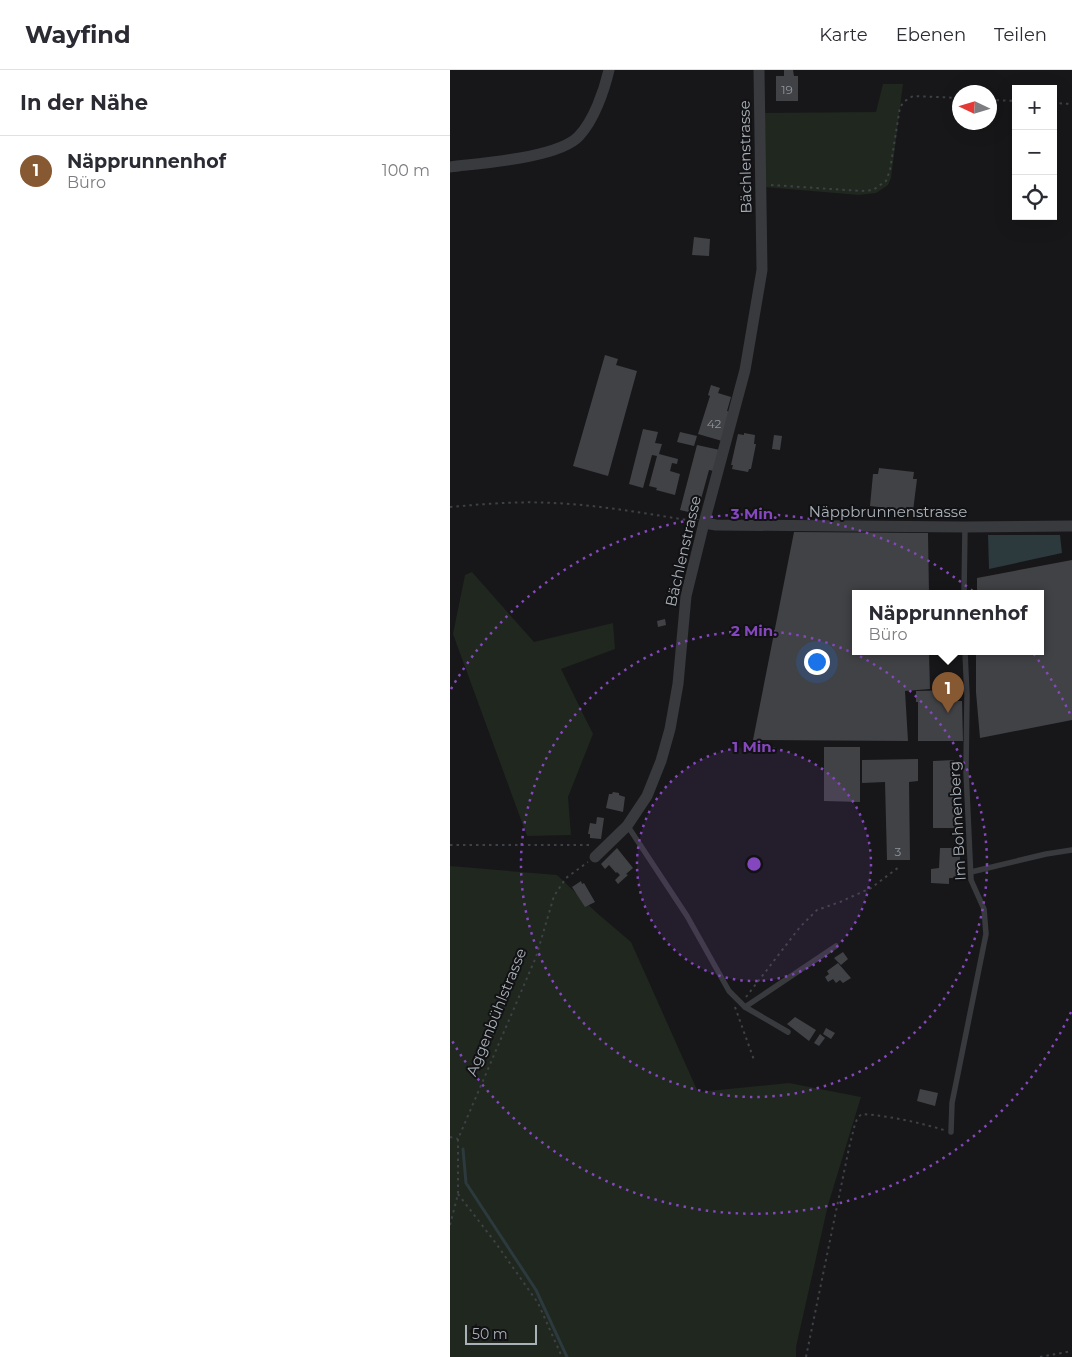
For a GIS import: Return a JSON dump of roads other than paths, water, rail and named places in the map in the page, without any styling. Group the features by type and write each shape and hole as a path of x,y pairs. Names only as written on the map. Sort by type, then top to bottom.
{"street":[{"path":"450,167 547,153 563,147 579,137 594,112 606,83 609,70"},
{"name":"Bächlenstrasse","path":"627,826 647,796 661,762 670,729 678,684 686,596 745,370 762,270 759,70"},
{"name":"Näppbrunnenstrasse","path":"704,523 716,525 1072,526"},
{"path":"598,853 627,826"}],"lane":[{"path":"964,590 965,527"},
{"name":"Im Bohnenberg","path":"950,1132 952,1103 986,934 984,910 971,880 966,771 965,655"},
{"path":"627,826 687,916 729,991 743,1005 788,1032"},
{"path":"971,872 1046,854 1072,850"},
{"path":"743,1005 836,946"}],"waterway":[{"path":"463,1149 466,1183 536,1290 567,1357"}],"place":[{"name":"Näpprunnenhof","path":"948,713"}]}
